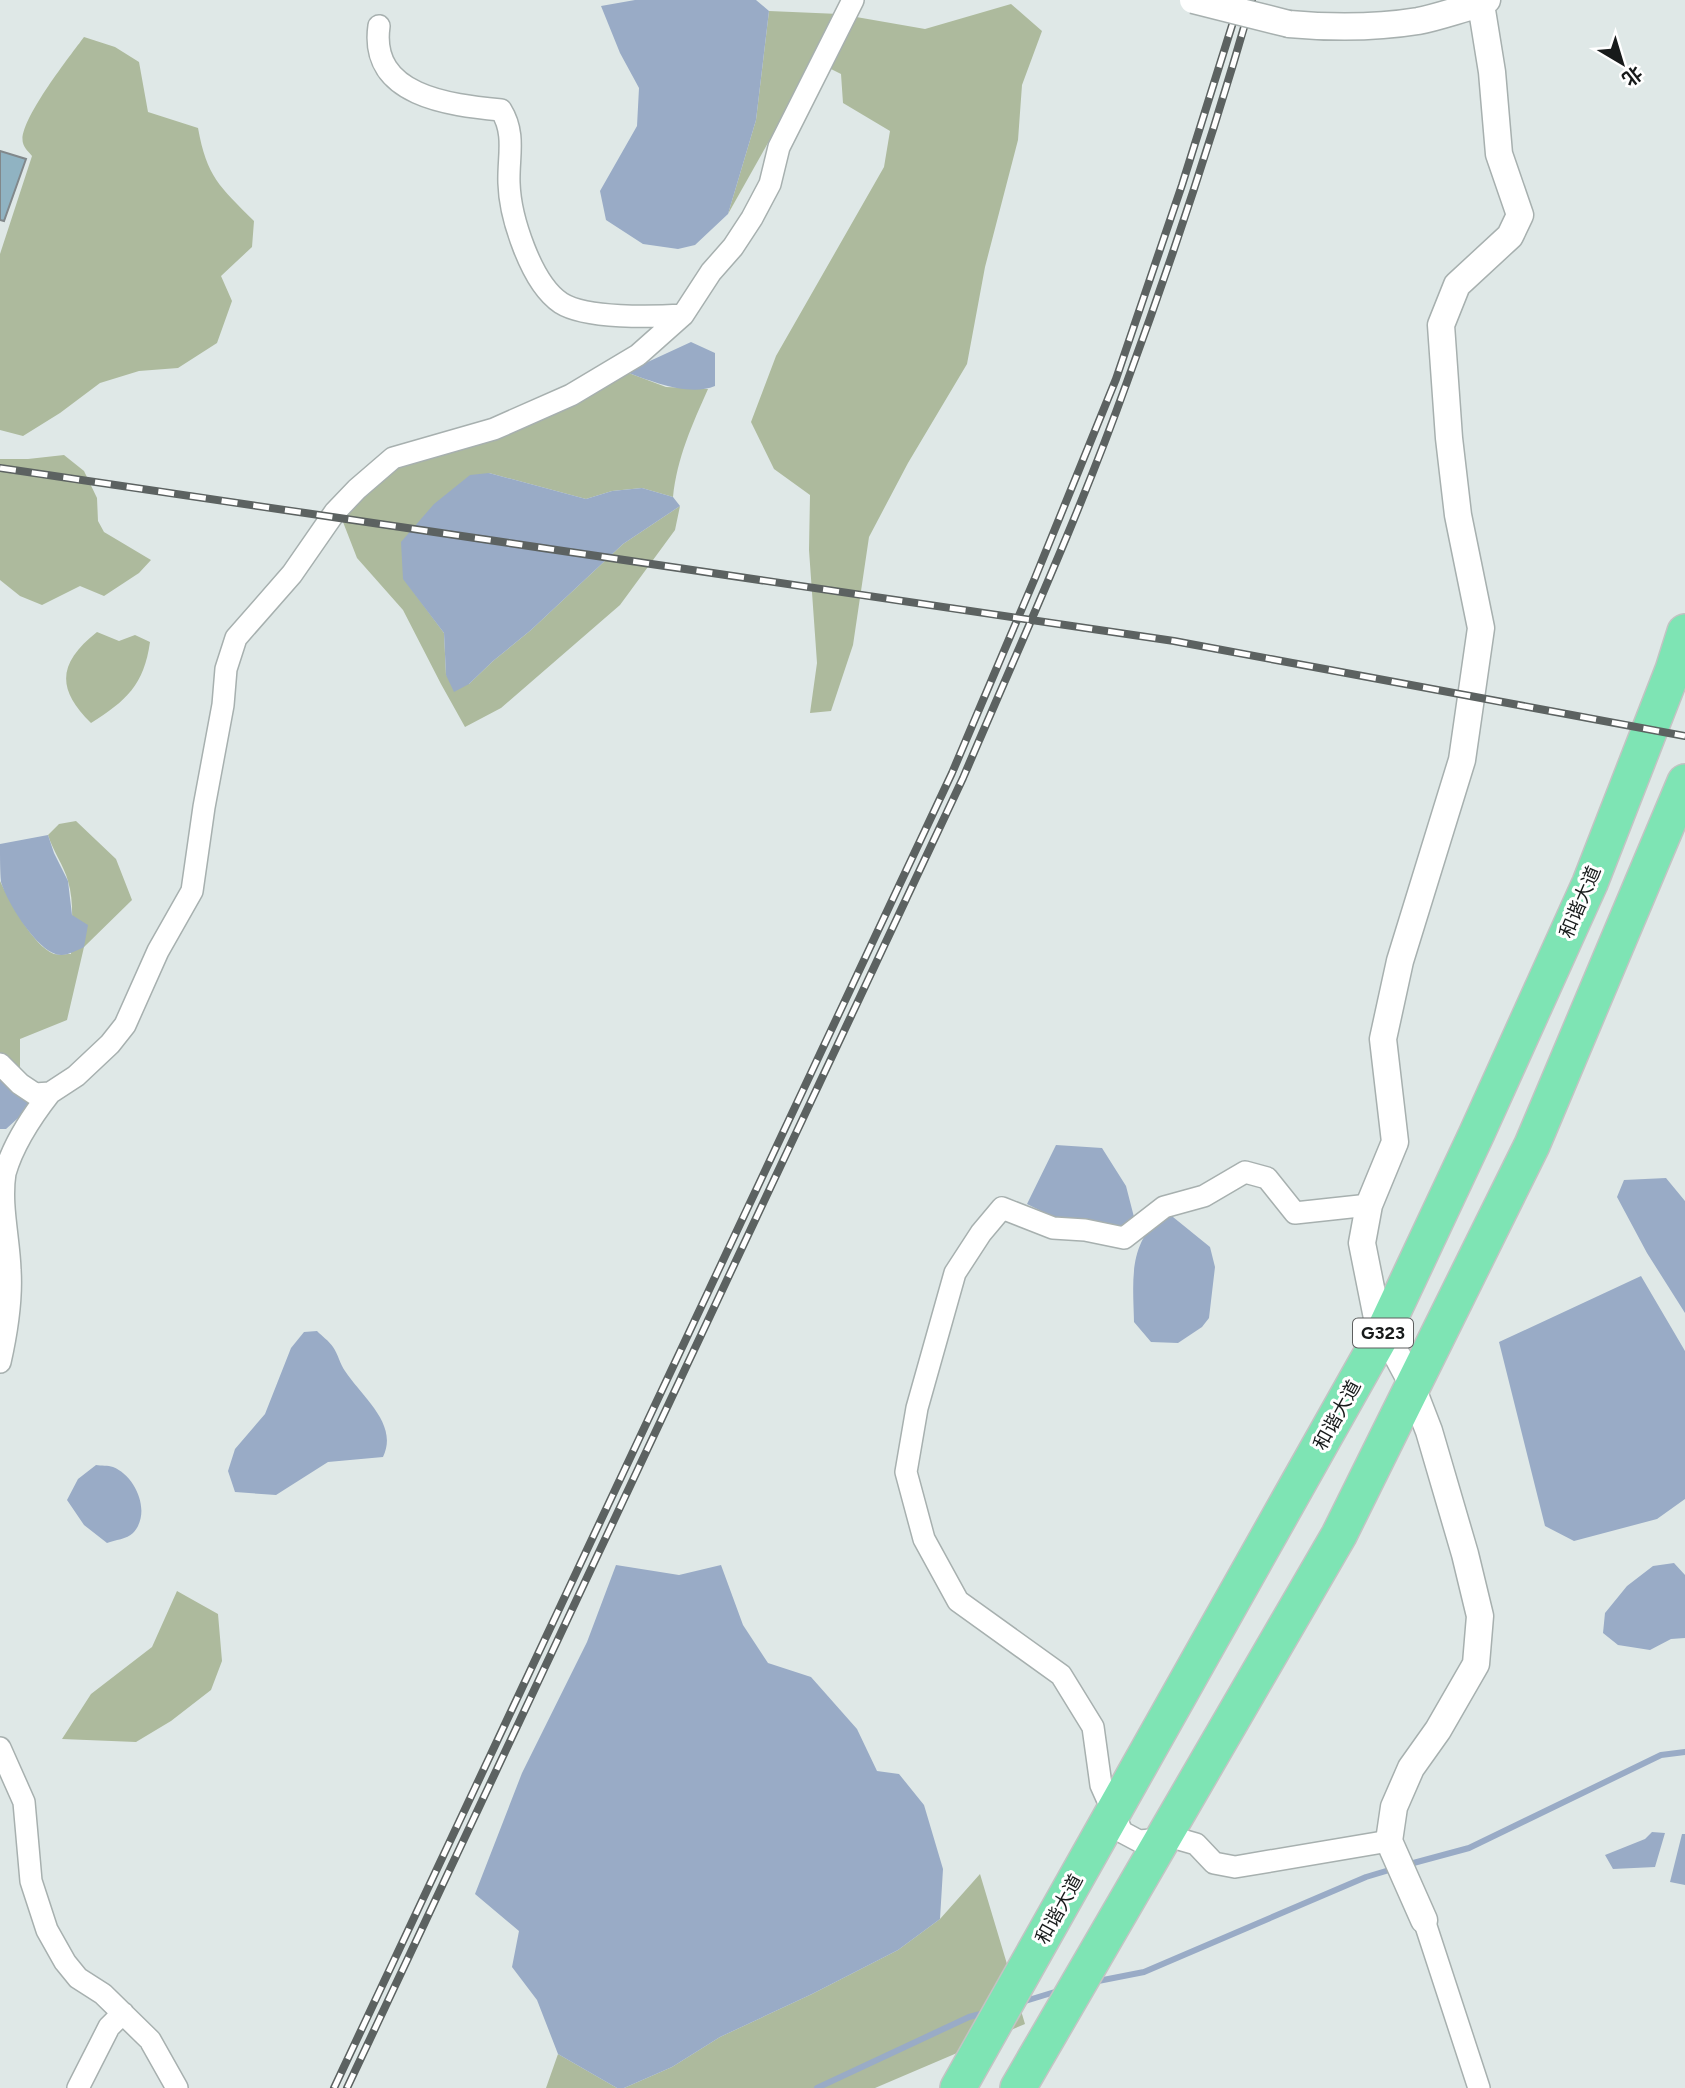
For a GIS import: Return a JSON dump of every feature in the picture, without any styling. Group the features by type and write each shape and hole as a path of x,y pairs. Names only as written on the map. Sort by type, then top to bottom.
{"highway":[{"name":"和谐大道","path":"958,2088 1384,1331 1483,1121 1590,883 1673,670 1685,632"},
{"name":"G323","path":"1018,2088 1339,1535 1532,1146 1685,782"}],"street":[{"path":"0,1362 11,1297 10,1267 2,1219 1,1195 5,1173 27,1126 50,1093 76,1076 110,1044 125,1025 158,951 192,891 223,705 226,669 236,638 292,574 335,512 393,458 494,429 572,395 638,355 683,315 711,272 733,247 752,218 770,184 779,147 853,0"},
{"path":"1193,0 1289,24 1331,27 1371,27 1421,20 1484,2 1499,154 1520,215 1510,236 1457,285 1441,325 1448,438 1458,515 1481,628 1462,760 1400,961 1383,1039 1395,1142 1369,1205 1362,1243 1377,1318 1407,1374 1429,1431 1465,1553 1480,1616 1476,1664 1438,1730 1411,1768 1394,1807 1389,1841 1424,1920 1479,2088"},
{"path":"379,26 377,43 386,68 402,85 447,104 501,110 511,136 509,183 514,221 534,272 560,303 578,309 636,317 683,315"},
{"path":"0,1065 35,1094 50,1093"},
{"path":"1369,1205 1295,1213 1267,1178 1245,1172 1204,1196 1164,1207 1124,1238 1085,1230 1053,1228 1002,1208 981,1233 955,1273 917,1408 906,1472 923,1539 958,1601 1061,1675 1093,1727 1101,1784 1122,1832 1139,1841 1175,1838 1196,1844 1214,1863 1235,1867 1389,1841"},
{"path":"0,1748 24,1802 31,1881 47,1930 65,1962 78,1978 103,1994 150,2040 177,2088"},
{"path":"78,2088 109,2027 123,2013"}],"green space":[{"path":"1011,4 1042,31 1022,85 1018,140 985,267 967,364 908,463 869,537 853,645 831,711 810,713 817,663 809,550 810,495 774,469 751,422 776,356 884,167 890,131 843,103 841,74 811,59 800,86 728,214 756,120 769,11 839,14 925,29"},
{"path":"84,37 115,47 139,62 148,112 198,128 210,170 216,180 254,221 252,247 221,276 232,301 217,343 178,368 139,371 100,383 23,436 0,430 0,254 32,156 23,143 23,133 46,90"},
{"path":"626,372 666,387 708,389 682,455 673,497 642,488 612,491 586,499 489,473 404,579 444,633 446,675 469,684 623,544 680,506 675,530 620,605 501,708 465,727 403,610 357,558 343,522 358,498 398,468 497,437"},
{"path":"64,455 84,471 97,498 98,521 104,532 151,560 139,573 104,596 80,586 42,605 20,596 0,580 0,459"},
{"path":"97,632 119,641 135,635 150,642 138,681 123,699 91,723 71,698 66,676 75,654"},
{"path":"76,821 116,859 132,900 84,947 67,1020 20,1039 20,1084 0,1064 0,881 22,922 38,942 54,954 71,954 70,890 48,835 59,824"},
{"path":"177,1591 218,1614 222,1661 211,1690 171,1721 136,1742 62,1739 91,1694 152,1647"},
{"path":"980,1874 1025,2024 875,2088 624,2088 672,2067 720,2037 898,1950 940,1919"},
{"path":"558,2054 617,2088 546,2088"}],"water":[{"path":"635,0 756,0 769,11 756,120 728,214 695,245 678,249 643,244 606,220 600,191 637,126 639,88 620,53 601,6"},
{"path":"691,342 715,353 715,386 682,389 626,372"},
{"path":"489,473 586,499 612,491 642,488 673,497 680,506 623,544 531,630 469,684 454,692 446,675 444,633 403,579 401,542 434,504 470,475"},
{"path":"48,835 68,881 72,915 88,925 84,947 65,955 45,948 29,932 1,882 0,844"},
{"path":"0,1064 29,1102 27,1110 6,1129 0,1129"},
{"path":"1056,1145 1102,1148 1126,1186 1134,1217 1120,1229 1057,1219 1027,1204"},
{"path":"1666,1178 1685,1201 1685,1313 1647,1253 1617,1197 1624,1180"},
{"path":"1163,1215 1173,1217 1210,1247 1215,1267 1209,1318 1202,1327 1178,1343 1151,1342 1134,1322 1134,1277 1138,1250 1152,1226"},
{"path":"1641,1276 1685,1351 1685,1499 1657,1519 1574,1541 1545,1526 1499,1342"},
{"path":"317,1331 333,1347 345,1371 382,1422 387,1445 383,1457 328,1462 276,1495 235,1492 228,1471 235,1449 265,1414 291,1348 304,1332"},
{"path":"96,1465 111,1466 128,1478 139,1496 141,1506 139,1525 133,1533 107,1543 84,1525 67,1500 78,1479"},
{"path":"1674,1563 1685,1575 1685,1638 1671,1639 1650,1650 1618,1645 1603,1633 1605,1613 1627,1586 1653,1566"},
{"path":"616,1565 679,1575 721,1565 743,1625 768,1663 811,1677 857,1729 877,1771 899,1774 924,1805 943,1869 940,1919 898,1950 720,2037 672,2067 624,2088 617,2088 558,2054 537,2000 512,1967 519,1931 475,1894 522,1773 587,1642"},
{"path":"1652,1832 1665,1833 1655,1867 1613,1869 1605,1855 1645,1839"},
{"path":"1682,1834 1685,1834 1685,1885 1670,1882"}],"building":[{"path":"0,151 26,159 4,221 0,220"}],"waterway":[{"path":"1406,1865 1469,1848 1661,1755 1685,1752"},
{"path":"1093,1982 1144,1972 1366,1877 1396,1868"},
{"path":"1022,2002 1058,1991"},
{"path":"817,2088 969,2017 988,2012"}],"railway":[{"path":"334,2088 952,773 1116,379 1182,185 1240,0"},
{"path":"347,2088 963,778 1048,581 1108,432 1161,288 1252,0"},
{"path":"0,468 1174,641 1685,736"}]}
